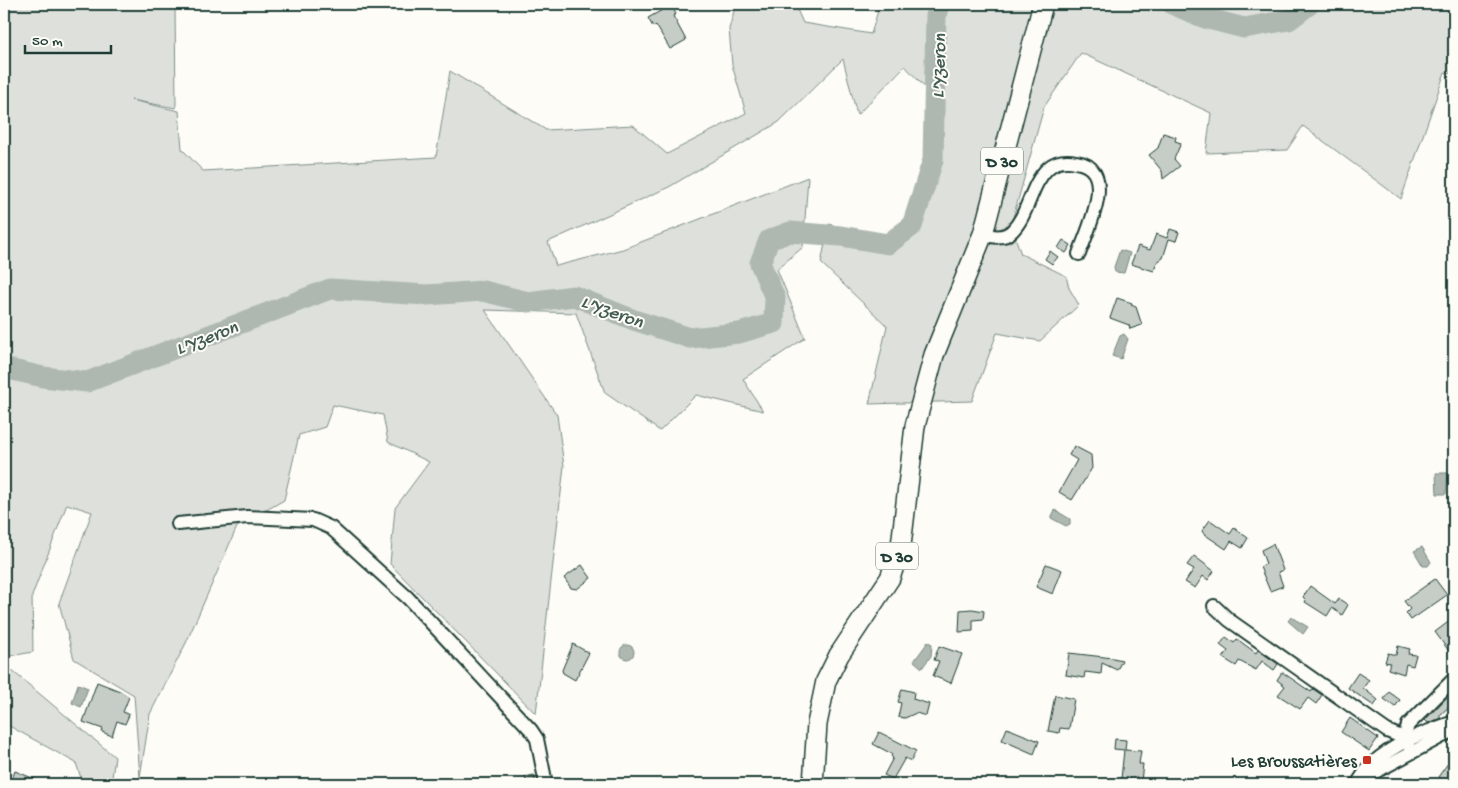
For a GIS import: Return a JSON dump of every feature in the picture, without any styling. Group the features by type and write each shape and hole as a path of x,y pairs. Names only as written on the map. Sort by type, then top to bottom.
{"main road":[{"name":"D 30","path":"813,784 817,724 826,681 839,655 890,578 901,546 915,426 934,355 983,234 1043,4"}],"street":[{"path":"983,234 1000,237 1011,232 1019,221 1030,195 1048,168 1063,160 1080,162 1093,171 1099,181 1099,196 1079,254"},
{"path":"178,524 246,517 313,520 331,528 408,598 531,730 537,739 546,784"},
{"path":"1214,606 1229,620 1407,744 1454,730"},
{"path":"1407,744 1408,726 1454,679"},
{"path":"1359,783 1370,766 1407,744 1454,722"}],"shaded area":[{"path":"4,4 175,4 176,108 131,100 179,111 182,149 203,171 436,157 450,71 546,130 633,125 667,154 746,113 732,65 729,29 736,4 792,4 795,5 803,23 871,34 880,4 1454,4 1454,75 1445,72 1401,199 1303,126 1287,150 1206,153 1211,113 1081,53 1044,107 1011,225 1021,254 1066,276 1069,288 1079,305 1040,341 997,333 972,401 869,404 887,326 821,263 829,224 886,239 907,223 926,162 930,93 905,66 857,115 843,59 779,122 669,187 548,242 556,266 623,249 808,177 803,247 777,269 805,338 743,379 763,411 696,395 660,431 605,393 576,313 485,310 557,415 564,466 536,714 390,564 395,508 429,462 388,442 383,415 333,405 325,427 299,435 284,500 237,527 186,643 150,714 140,777 134,695 74,659 59,603 92,512 67,504 32,596 33,652 4,657"},
{"path":"1120,250 1130,253 1124,273 1115,272 1114,267"},
{"path":"1124,334 1128,339 1121,359 1112,356 1120,336"},
{"path":"1436,473 1448,473 1446,494 1437,494"},
{"path":"1055,510 1070,519 1070,524 1066,526 1051,518"},
{"path":"1422,547 1431,562 1428,566 1423,566 1414,551"},
{"path":"1291,617 1308,627 1303,634 1288,621"},
{"path":"928,642 932,644 931,656 922,668 914,661"},
{"path":"624,645 630,645 634,652 630,659 624,659 620,655 620,649"},
{"path":"4,664 115,757 111,784 83,784 76,763 4,723"},
{"path":"78,684 88,688 81,707 72,703"}],"building":[{"path":"671,5 676,14 673,16 686,40 670,49 656,25 653,27 648,18"},
{"path":"1163,133 1176,137 1175,141 1181,143 1174,159 1180,166 1163,179 1162,171 1149,155 1158,148"},
{"path":"1170,229 1179,232 1176,241 1169,239 1163,258 1157,262 1154,271 1131,264 1138,246 1150,250 1156,234 1167,238"},
{"path":"1063,240 1071,245 1066,253 1058,248"},
{"path":"1050,251 1058,257 1052,264 1045,259"},
{"path":"1117,298 1132,303 1131,305 1136,307 1142,325 1130,329 1129,325 1110,318"},
{"path":"1074,446 1091,455 1092,468 1072,500 1059,492 1077,460 1069,455"},
{"path":"1210,520 1230,534 1234,528 1248,538 1242,548 1231,541 1226,549 1204,534 1202,531"},
{"path":"1273,544 1283,570 1278,572 1283,586 1270,591 1260,567 1266,564 1261,550"},
{"path":"1194,556 1214,571 1208,580 1203,576 1195,588 1185,582 1194,569 1187,565"},
{"path":"1046,564 1062,570 1053,594 1036,587"},
{"path":"582,565 591,578 577,589 571,588 564,578"},
{"path":"1435,579 1447,595 1411,620 1406,613 1410,609 1404,601"},
{"path":"1310,586 1335,604 1339,599 1348,605 1342,615 1332,608 1327,616 1305,602 1306,600 1303,597"},
{"path":"960,610 984,611 983,619 973,620 973,631 959,632"},
{"path":"1451,620 1454,625 1454,658 1435,632"},
{"path":"1226,637 1234,643 1237,639 1256,653 1258,650 1278,664 1274,670 1262,661 1256,670 1239,661 1236,666 1223,658 1228,651 1220,645"},
{"path":"573,644 589,653 575,680 563,673 562,670"},
{"path":"939,646 962,654 951,683 933,676 939,661 934,660"},
{"path":"1398,646 1410,649 1408,654 1416,655 1413,666 1406,664 1404,674 1388,669 1390,663 1385,662 1388,653 1396,655"},
{"path":"1069,653 1122,660 1117,670 1102,663 1101,674 1085,672 1084,678 1066,675"},
{"path":"1282,672 1311,692 1313,689 1322,695 1316,704 1308,698 1300,709 1278,695 1285,686 1277,680"},
{"path":"1358,673 1369,680 1363,688 1378,700 1374,706 1348,688"},
{"path":"97,682 120,691 129,697 123,712 129,715 125,724 117,721 112,736 102,732 103,729 83,722"},
{"path":"902,689 914,692 913,699 929,704 926,716 916,713 905,718 898,717 901,703 898,702"},
{"path":"1454,690 1454,702 1439,716 1441,718 1428,723 1425,720"},
{"path":"1389,692 1400,700 1395,707 1384,699"},
{"path":"1055,695 1074,699 1069,729 1060,728 1059,733 1048,731"},
{"path":"1350,718 1378,738 1369,751 1341,732"},
{"path":"1007,728 1039,741 1034,754 1002,740"},
{"path":"879,732 916,751 911,761 905,758 893,779 884,775 893,758 892,754 873,744"},
{"path":"1115,739 1126,740 1125,750 1141,751 1139,764 1143,764 1141,781 1121,779 1124,750 1114,749"},
{"path":"1454,755 1454,780 1449,784 1438,777"},
{"path":"15,771 47,784 10,784"},
{"path":"534,775 536,784 527,784 525,777"}],"waterway":[{"name":"L'Yzeron","path":"4,368 43,377 87,382 330,289 427,295 483,291 528,302 574,296 634,320 690,338 739,333 774,323 775,298 760,263 769,240 790,232 841,236 888,244 912,226 933,160 936,16 939,4"},
{"name":"L'Yzeron","path":"1172,4 1205,18 1244,28 1289,20 1310,4"}],"place":[{"name":"Les Broussatières","path":"1367,760"}]}
